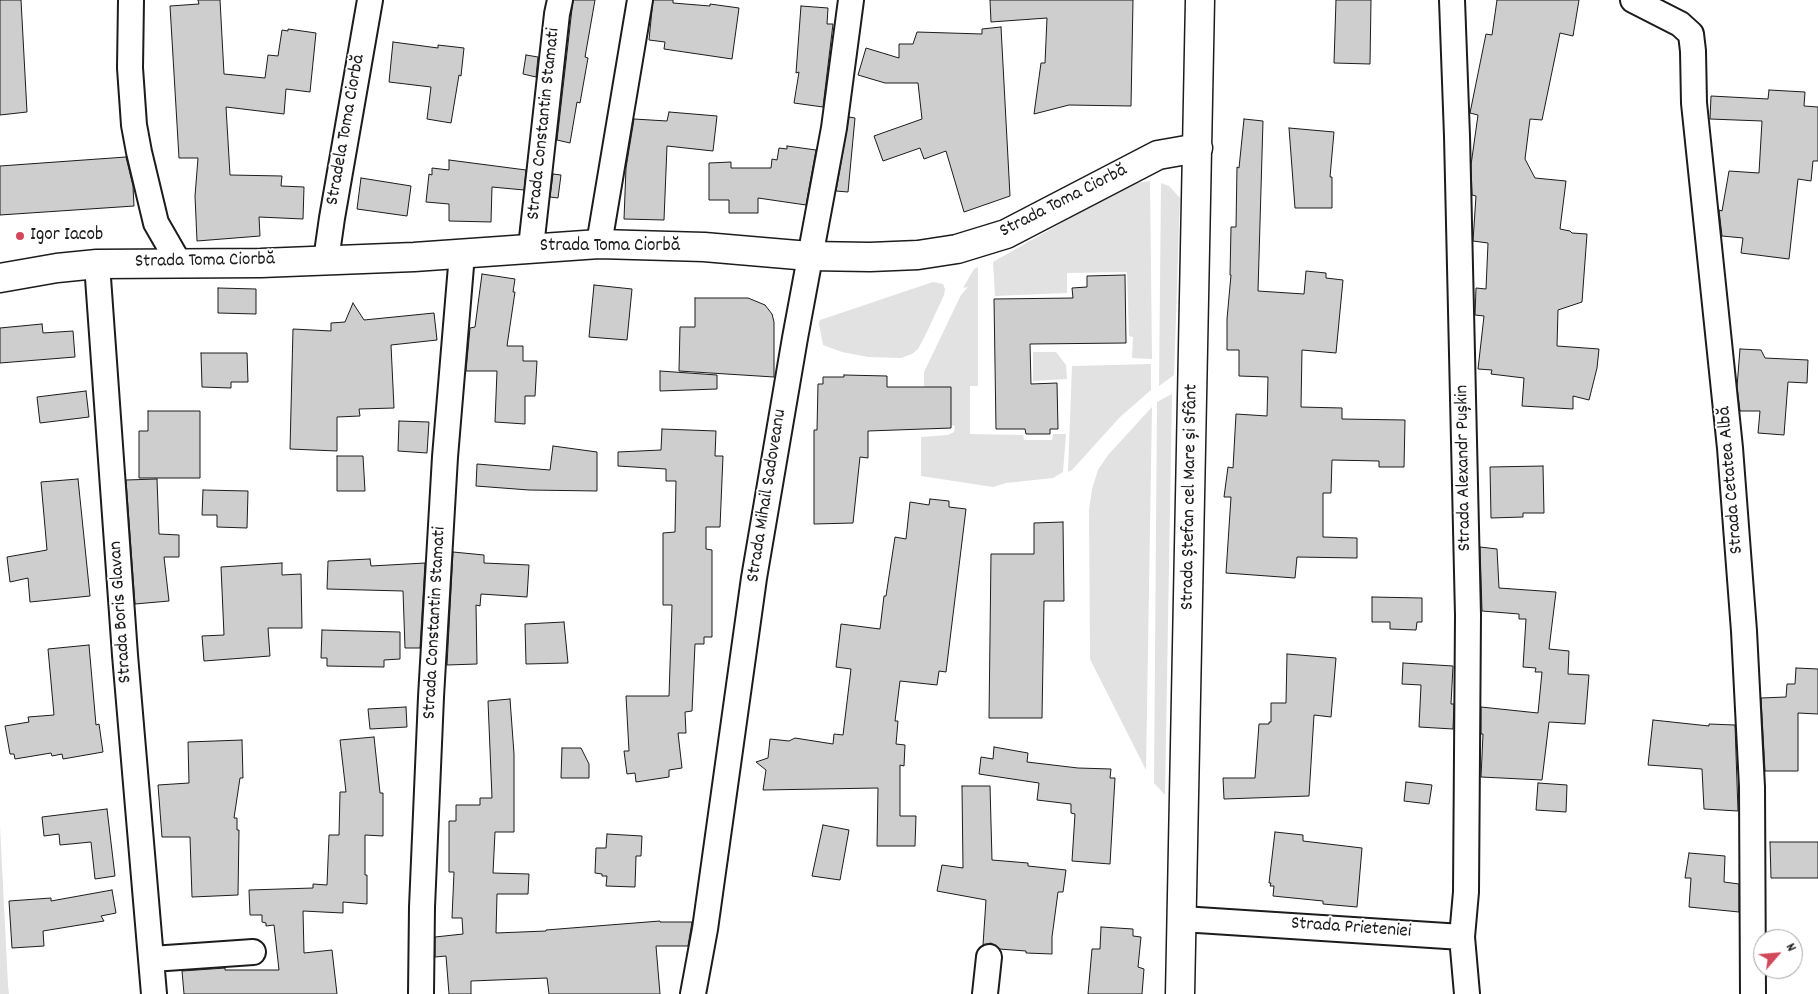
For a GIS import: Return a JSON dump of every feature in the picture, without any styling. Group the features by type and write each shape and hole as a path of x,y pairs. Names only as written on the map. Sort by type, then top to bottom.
{"street":[{"path":"131,0 130,68 134,125 156,223 179,263"},
{"name":"Stradela Toma Ciorbă","path":"326,260 370,0"},
{"name":"Strada Constantin Stamati","path":"531,247 560,0"},
{"path":"599,244 640,0"},
{"name":"Strada Mihail Sadoveanu","path":"693,994 705,929 754,578 809,256 834,128 851,0"},
{"name":"Strada Ștefan cel Mare și Sfânt","path":"1180,994 1200,0"},
{"name":"Strada Alexandr Pușkin","path":"1452,0 1468,615 1466,892 1462,937"},
{"name":"Strada Cetatea Albă","path":"1633,0 1680,24 1691,34 1694,103 1730,448 1744,631 1752,787 1753,994"},
{"name":"Strada Toma Ciorbă","path":"0,278 57,268 97,264 326,260 462,254 531,247 599,244 704,247 809,256 870,257 918,255 957,248 1006,234 1158,155 1198,148"},
{"name":"Strada Constantin Stamati","path":"421,994 422,907 431,697 445,457 462,254"},
{"name":"Strada Boris Glavan","path":"97,264 125,665 154,994"},
{"name":"Strada Prieteniei","path":"1182,919 1462,937"},
{"path":"1462,937 1466,994"},
{"path":"152,959 253,952"},
{"path":"985,994 989,957"}],"shaded area":[{"path":"1150,181 1152,359 1132,358 1133,337 1129,336 1127,272 1067,273 1067,293 995,296 993,262 1130,184"},
{"path":"1161,183 1169,186 1180,198 1174,375 1159,386"},
{"path":"978,267 978,386 970,386 970,434 1023,435 1024,440 1052,440 1053,434 1066,434 1063,472 1053,478 1006,483 993,487 921,476 921,437 948,435 954,432 955,426 951,425 951,389 924,387 924,372 961,295 968,287 963,288 974,269"},
{"path":"933,282 943,284 945,289 944,295 918,349 912,354 901,358 868,357 842,352 823,345 820,320"},
{"path":"1033,352 1056,352 1066,365 1067,379 1033,381"},
{"path":"1151,364 1151,390 1120,417 1072,470 1068,472 1072,366"},
{"path":"1172,394 1165,795 1154,783 1157,402"},
{"path":"1152,407 1146,770 1090,659 1089,510 1092,489 1098,470 1108,455"},
{"path":"0,826 8,985 9,994 0,994"}],"building":[{"path":"0,0 21,0 27,112 0,115"},
{"path":"198,0 220,0 224,74 265,78 268,55 278,56 282,30 288,31 288,29 316,33 310,92 286,89 284,114 226,107 230,175 282,176 281,186 304,187 303,219 259,217 260,236 197,241 195,196 198,158 179,158 170,6 199,4"},
{"path":"573,0 595,0 585,57 588,58 580,103 577,102 570,143 557,140"},
{"path":"653,0 673,0 673,3 710,6 710,4 739,8 732,59 664,49 665,42 649,40"},
{"path":"990,0 1133,0 1131,106 1069,105 1034,114 1041,63 1045,63 1047,18 991,22"},
{"path":"1336,0 1371,0 1370,64 1334,63"},
{"path":"1497,0 1579,0 1573,36 1560,33 1542,120 1530,119 1525,159 1535,178 1566,181 1560,229 1572,233 1587,234 1582,302 1558,310 1557,346 1599,349 1597,368 1589,400 1573,396 1573,409 1522,406 1524,378 1491,374 1492,370 1478,369 1484,316 1475,315 1476,288 1486,289 1488,243 1473,241 1476,196 1472,195 1471,165 1478,115 1470,113 1486,34 1492,35"},
{"path":"801,6 828,8 827,24 833,24 823,107 794,103 799,72 796,73"},
{"path":"1001,27 1010,196 964,212 946,151 924,159 920,148 883,161 874,136 922,119 918,83 885,83 858,75 866,48 899,58 899,44 913,44 917,32 982,34 982,29"},
{"path":"393,42 438,48 438,45 464,48 461,76 459,75 451,123 427,119 431,87 389,82"},
{"path":"526,55 538,57 536,77 523,74"},
{"path":"1769,90 1805,92 1804,106 1818,107 1818,161 1813,161 1811,181 1798,179 1789,259 1741,253 1743,238 1722,236 1719,210 1722,211 1729,171 1759,173 1762,121 1710,119 1711,96 1768,99"},
{"path":"669,112 717,116 713,151 667,146 664,220 624,219 626,168 634,119 667,121"},
{"path":"849,117 855,118 848,192 836,191"},
{"path":"1244,119 1263,121 1258,291 1304,294 1306,271 1326,273 1326,278 1343,280 1336,353 1302,350 1301,407 1342,408 1342,419 1405,420 1404,467 1379,467 1379,461 1332,460 1331,493 1323,493 1323,537 1357,538 1357,558 1297,557 1295,578 1226,573 1231,497 1224,497 1228,467 1233,468 1236,414 1267,416 1268,377 1239,376 1239,350 1227,350 1227,319 1231,275 1231,227 1236,227 1237,167 1239,168"},
{"path":"1289,128 1334,132 1330,177 1332,177 1332,208 1295,208"},
{"path":"787,146 816,150 806,205 758,198 758,213 729,213 729,200 709,200 709,163 731,162 731,168 771,168 772,159 777,160 779,148 787,149"},
{"path":"126,157 133,186 134,206 0,215 0,166"},
{"path":"449,160 526,170 524,190 492,187 491,222 449,221 449,204 426,202 429,174 432,175 432,168 449,170"},
{"path":"553,174 561,175 558,198 550,197"},
{"path":"361,178 411,186 407,216 357,209"},
{"path":"482,274 515,279 513,292 515,292 507,346 523,346 523,361 537,361 535,396 525,396 525,424 495,422 497,371 466,371 470,328 475,327"},
{"path":"1125,275 1126,343 1030,344 1031,384 1057,383 1058,429 1050,429 1050,434 1026,434 1025,429 996,429 994,299 1073,298 1072,288 1087,287 1087,276"},
{"path":"594,285 632,289 627,340 589,337"},
{"path":"218,288 256,289 256,314 218,313"},
{"path":"695,298 748,298 765,305 772,314 774,322 774,377 679,371 680,327 695,327"},
{"path":"353,303 364,320 434,313 437,340 391,345 394,408 359,409 360,416 337,417 337,451 290,449 293,329 331,331 331,323 345,322"},
{"path":"42,324 43,333 73,331 75,357 0,363 0,328"},
{"path":"1740,349 1761,350 1765,358 1808,360 1807,383 1788,382 1784,435 1758,433 1760,411 1740,411 1737,387"},
{"path":"201,353 247,353 248,382 231,382 231,388 202,387"},
{"path":"660,371 717,375 717,389 660,391"},
{"path":"844,375 887,376 887,387 951,387 951,428 868,431 868,458 860,457 853,523 814,524 814,430 817,430 818,384 823,384 823,377 844,377"},
{"path":"86,391 89,417 40,423 37,397"},
{"path":"148,411 200,411 200,478 139,478 139,431 148,431"},
{"path":"399,421 429,422 427,453 398,451"},
{"path":"662,429 716,431 715,456 723,456 720,527 706,527 706,549 712,550 712,637 704,637 704,644 695,644 692,711 685,712 686,733 678,733 682,768 669,770 669,777 636,782 635,773 627,774 624,751 629,751 626,696 669,696 672,605 663,605 663,533 675,532 676,481 666,481 666,469 618,466 618,452 661,450"},
{"path":"553,446 597,452 597,491 529,490 476,486 477,464 550,470"},
{"path":"337,456 363,456 365,491 337,491"},
{"path":"1543,466 1544,513 1523,513 1523,517 1491,518 1490,467"},
{"path":"78,479 90,596 30,602 28,578 10,582 7,557 47,550 41,482"},
{"path":"157,479 159,534 179,535 179,557 164,557 169,601 135,604 126,480"},
{"path":"203,490 248,491 247,528 217,527 217,515 202,515"},
{"path":"930,499 949,501 949,507 966,509 946,672 939,671 937,685 900,681 895,721 898,721 896,744 905,745 904,766 900,765 900,816 916,816 915,846 877,846 878,788 763,790 766,770 756,762 768,758 770,739 789,741 795,738 833,744 834,734 843,735 851,669 836,667 841,624 880,629 895,537 906,539 910,502 929,505"},
{"path":"1063,522 1064,601 1044,601 1042,718 989,718 991,554 1034,554 1034,523"},
{"path":"1480,547 1497,549 1499,588 1556,592 1549,649 1569,651 1568,674 1589,675 1585,724 1549,722 1542,780 1481,777 1483,734 1481,734 1481,707 1538,713 1542,672 1535,672 1536,668 1523,667 1526,619 1519,619 1519,614 1482,611"},
{"path":"453,552 484,555 484,563 529,565 527,597 481,594 480,606 476,605 477,664 447,665"},
{"path":"370,559 371,566 425,563 420,648 405,648 403,591 327,589 328,561"},
{"path":"282,563 282,575 301,574 302,628 268,628 270,656 204,661 202,636 224,635 221,567"},
{"path":"1372,597 1422,598 1422,622 1417,622 1416,630 1390,629 1390,622 1372,622"},
{"path":"564,622 568,663 526,664 525,624"},
{"path":"322,630 400,632 400,659 384,660 384,667 327,666 327,658 321,658"},
{"path":"89,645 96,725 99,724 103,752 63,759 62,754 52,756 51,753 15,759 14,754 10,754 5,726 29,722 28,717 54,715 48,649"},
{"path":"1287,654 1336,658 1331,717 1314,715 1309,796 1224,799 1223,778 1255,778 1259,724 1269,724 1271,722 1271,703 1286,703"},
{"path":"1403,663 1453,666 1451,704 1454,704 1453,729 1419,727 1421,685 1402,684"},
{"path":"1796,668 1818,669 1818,714 1798,713 1798,771 1765,771 1761,698 1786,697 1787,684 1795,684"},
{"path":"510,699 514,754 514,832 495,832 493,873 529,874 528,894 497,894 496,933 546,931 660,921 692,922 688,946 656,946 660,994 549,994 547,978 471,981 471,994 449,994 446,956 435,957 435,937 463,934 462,918 452,918 454,872 449,872 449,821 456,821 456,805 480,805 480,798 492,798 488,701"},
{"path":"406,707 407,727 370,729 368,709"},
{"path":"1653,720 1709,726 1709,724 1735,725 1738,811 1704,809 1702,769 1648,765"},
{"path":"374,737 380,793 383,793 383,836 365,835 367,904 343,902 343,913 303,911 304,953 332,950 337,994 184,994 182,971 225,968 225,970 279,970 274,925 266,926 266,923 262,922 262,915 250,915 249,890 313,888 313,884 327,885 329,835 339,835 340,792 346,792 340,740"},
{"path":"242,740 243,778 240,778 234,818 237,818 237,830 239,830 238,895 192,897 190,837 162,837 158,785 189,783 188,742"},
{"path":"994,747 1028,753 1027,762 1078,768 1111,769 1110,778 1115,778 1110,864 1072,861 1075,814 1071,813 1071,804 1037,800 1039,783 979,774 981,757 993,759"},
{"path":"562,748 581,748 589,764 589,778 561,778"},
{"path":"1406,782 1432,785 1429,804 1404,801"},
{"path":"1538,783 1567,785 1566,812 1536,810"},
{"path":"962,786 990,786 992,860 1028,863 1028,866 1066,870 1063,892 1058,892 1052,937 1052,954 999,949 991,943 983,945 986,900 937,891 942,865 963,868"},
{"path":"107,809 115,876 95,879 91,842 60,845 59,834 44,836 42,817"},
{"path":"823,825 849,830 840,880 812,876"},
{"path":"1275,832 1303,835 1303,841 1362,848 1357,907 1323,904 1323,901 1273,896 1274,886 1270,886 1271,883 1269,883"},
{"path":"607,834 642,836 641,856 636,856 635,887 606,886 607,876 595,873 596,848 606,848"},
{"path":"1770,842 1818,842 1818,878 1771,878"},
{"path":"1689,853 1725,856 1724,882 1739,884 1739,912 1689,907 1691,878 1685,878"},
{"path":"112,890 116,913 101,916 104,921 43,931 44,946 12,948 9,901 51,898 51,901"},
{"path":"1101,927 1133,929 1133,936 1141,937 1138,967 1144,969 1142,994 1088,994 1092,949 1100,949"}],"place":[{"name":"Igor Iacob","path":"20,236"}]}
